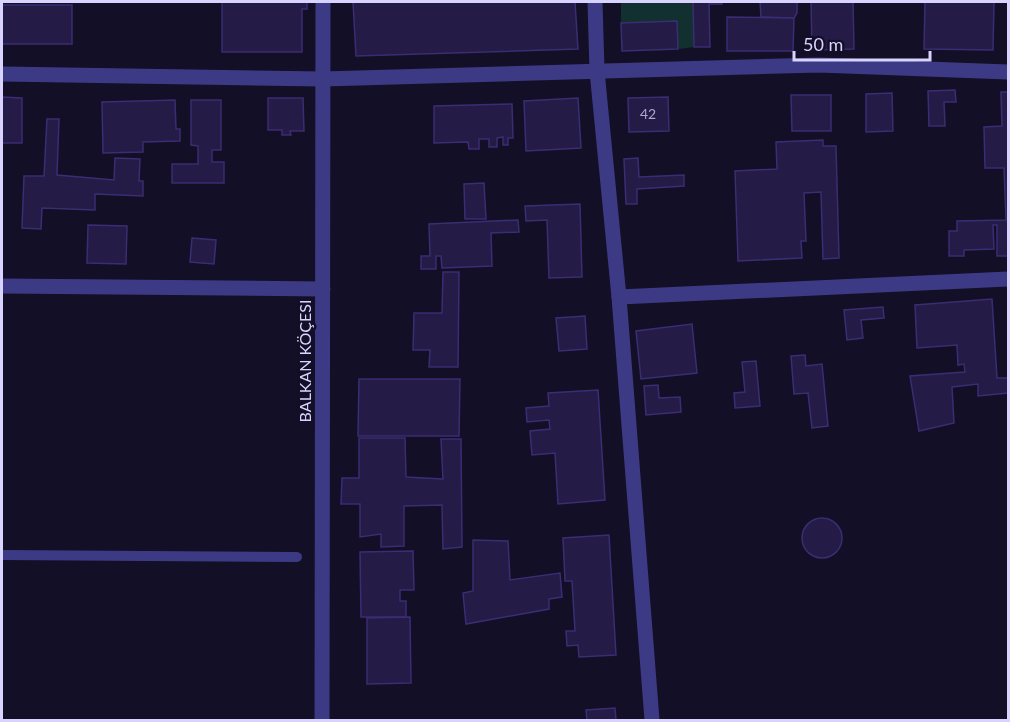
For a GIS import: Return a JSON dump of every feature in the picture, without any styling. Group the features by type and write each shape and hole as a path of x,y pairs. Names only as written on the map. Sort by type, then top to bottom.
{"street":[{"name":"BALKAN KÖÇESI","path":"322,720 323,2"},
{"path":"595,2 597,71 619,297 652,720"},
{"path":"2,74 324,79 819,65 1008,72"},
{"path":"619,297 1008,279"},
{"path":"2,286 323,289"}],"lane":[{"path":"2,555 297,557"}],"green space":[{"path":"621,2 693,2 694,47 678,49 677,21 621,23"}],"building":[{"path":"222,2 307,2 307,9 302,9 302,52 222,52"},
{"path":"353,2 575,2 578,49 356,56"},
{"path":"693,2 722,2 722,4 709,4 710,47 694,47"},
{"path":"760,2 797,2 797,13 794,18 761,17"},
{"path":"811,2 853,2 854,49 812,50"},
{"path":"925,2 994,2 993,50 924,49"},
{"path":"2,5 72,5 72,44 2,44"},
{"path":"727,17 794,18 793,51 727,51"},
{"path":"677,21 678,49 622,51 621,23"},
{"path":"955,90 956,102 944,102 945,126 929,126 928,91"},
{"path":"1001,92 1008,92 1008,256 997,256 997,225 993,225 994,249 964,250 964,256 949,256 949,231 957,231 957,221 1006,220 1004,168 985,168 984,127 1002,126"},
{"path":"892,93 893,131 866,132 866,94"},
{"path":"791,95 831,95 831,131 792,131"},
{"path":"2,97 22,98 22,143 2,143"},
{"path":"668,97 669,131 629,132 628,98"},
{"path":"268,98 303,98 304,131 290,131 291,135 282,135 282,130 268,130"},
{"path":"578,98 581,148 526,151 524,101"},
{"path":"175,100 176,129 180,129 180,141 143,142 143,152 103,153 102,102"},
{"path":"191,100 221,100 221,150 212,150 212,162 224,162 224,183 172,183 172,164 198,164 198,146 191,145"},
{"path":"512,104 513,138 508,138 508,145 503,145 503,137 497,138 497,147 489,147 489,139 479,139 479,149 469,149 468,142 434,143 434,106"},
{"path":"47,119 59,119 57,175 114,180 115,158 140,159 139,181 143,181 143,196 95,194 95,210 42,208 41,229 22,228 24,176 44,176"},
{"path":"823,140 823,146 836,146 839,258 823,259 821,192 804,193 806,241 801,241 802,258 738,261 735,171 777,169 776,142"},
{"path":"638,158 639,177 684,175 684,186 637,189 637,204 626,204 624,159"},
{"path":"484,183 486,219 465,219 464,184"},
{"path":"580,204 582,277 549,278 547,220 526,221 525,206"},
{"path":"518,220 519,232 491,233 492,266 442,268 441,256 436,256 436,269 421,269 421,256 430,256 429,224"},
{"path":"88,225 127,226 126,264 87,263"},
{"path":"192,238 216,240 214,264 190,262"},
{"path":"443,272 459,272 458,367 429,367 430,350 413,350 414,313 442,313"},
{"path":"992,299 997,378 1008,378 1008,393 978,396 978,384 952,387 954,423 919,431 910,376 965,372 964,364 958,365 957,345 917,348 915,305"},
{"path":"883,307 884,318 861,320 863,338 847,340 844,310"},
{"path":"585,316 587,349 559,351 556,318"},
{"path":"692,324 697,373 641,379 636,331"},
{"path":"805,355 806,366 822,364 828,426 812,428 808,393 794,394 791,356"},
{"path":"756,361 760,406 735,408 734,393 745,392 742,362"},
{"path":"359,379 460,379 459,436 358,436"},
{"path":"658,385 659,398 680,397 681,412 646,415 644,386"},
{"path":"598,390 605,500 558,504 555,453 532,455 530,431 550,429 549,420 527,422 526,408 549,406 548,393"},
{"path":"359,438 405,438 406,477 443,479 441,439 461,439 462,547 443,549 442,505 404,506 404,546 381,547 381,534 360,537 360,504 341,504 342,478 359,478"},
{"path":"822,518 836,524 842,538 836,552 822,558 808,552 802,538 808,524"},
{"path":"609,535 616,655 579,657 578,645 567,646 566,631 575,631 572,581 565,581 563,538"},
{"path":"473,540 508,541 510,580 560,573 562,597 549,599 549,609 466,624 463,593 473,591"},
{"path":"413,551 414,590 400,590 400,601 406,601 406,617 361,617 360,552"},
{"path":"410,617 411,683 367,684 367,618"},
{"path":"615,708 616,720 587,720 586,710"}]}
